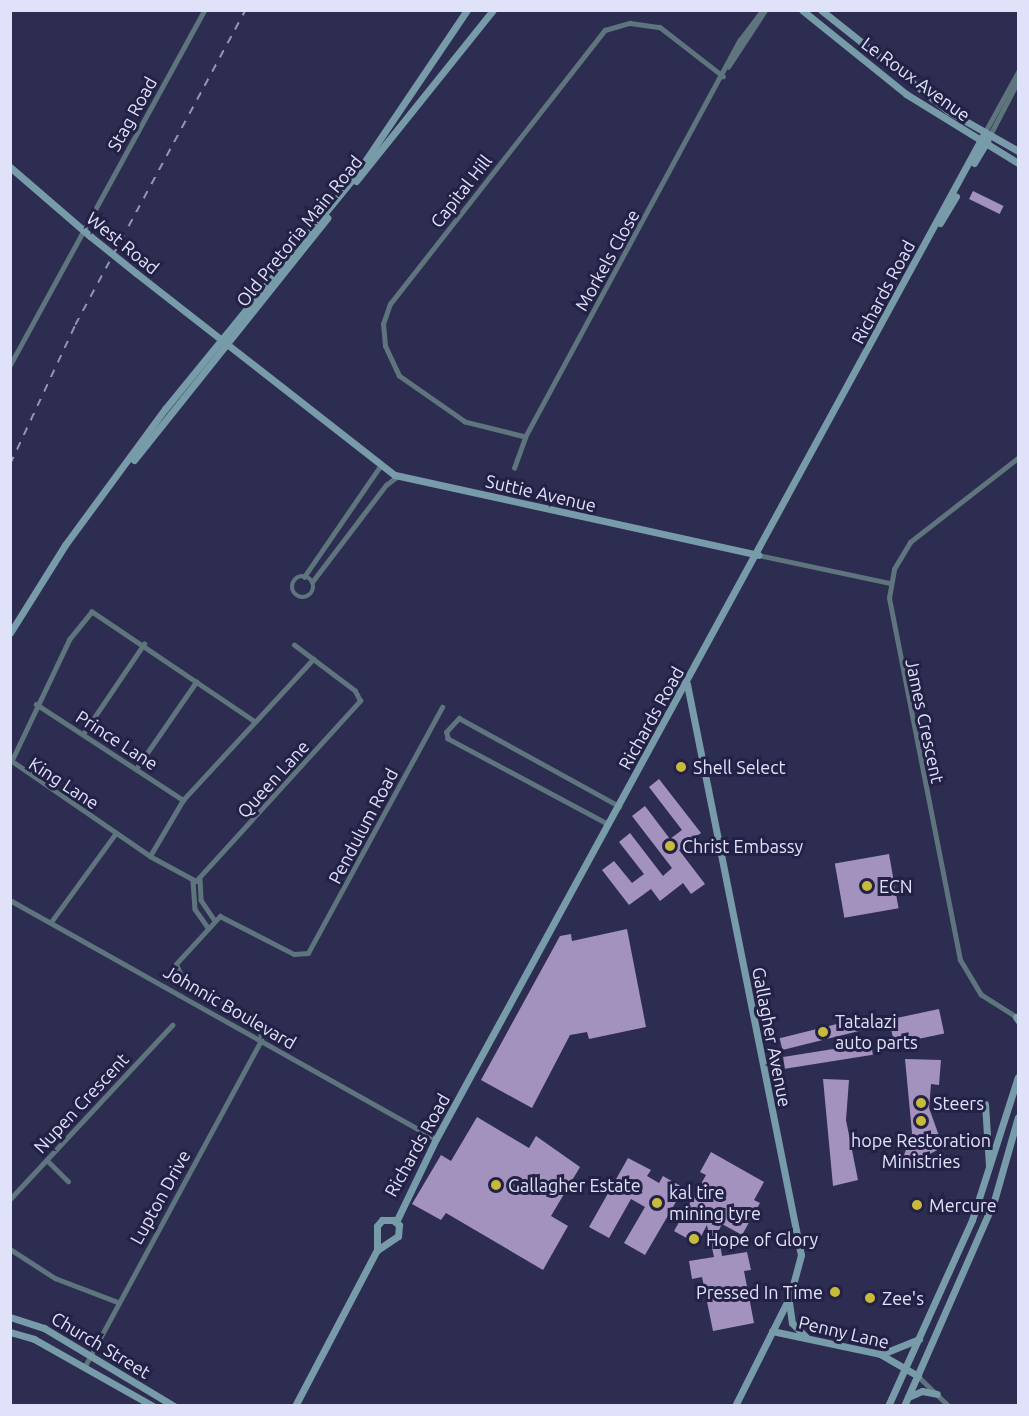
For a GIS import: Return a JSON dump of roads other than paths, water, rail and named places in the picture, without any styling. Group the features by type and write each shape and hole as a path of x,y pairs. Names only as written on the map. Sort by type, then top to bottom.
{"street":[{"name":"Stag Road","path":"10,365 86,234 204,10"},
{"name":"Old Pretoria Main Road","path":"10,633 66,545 221,339 360,170 467,10"},
{"name":"Old Pretoria Main Road","path":"125,468 227,345 493,10"},
{"name":"Morkels Close","path":"514,468 525,437 728,67 747,45 764,10"},
{"name":"Le Roux Avenue","path":"802,10 906,94 982,143 1018,163"},
{"name":"Le Roux Avenue","path":"821,10 948,111 1018,151"},
{"name":"Capital Hill","path":"525,437 465,422 399,376 385,346 383,324 390,304 605,30 630,23 660,27 723,76"},
{"name":"Richards Road","path":"987,134 1018,72"},
{"name":"Richards Road","path":"393,1220 928,240 1018,81"},
{"name":"West Road","path":"10,166 86,234 227,345"},
{"name":"Suttie Avenue","path":"227,345 398,476 890,583"},
{"name":"James Crescent","path":"1018,458 915,536 898,560 890,583 891,624 960,960 981,995 1018,1018"},
{"path":"381,465 350,514 304,577 293,582 296,595 308,596 312,582 359,520 398,476"},
{"path":"350,514 359,520"},
{"path":"304,577 312,582"},
{"name":"King Lane","path":"150,856 14,767 13,757 36,704 88,612 96,613 144,644 255,722"},
{"path":"83,734 144,644"},
{"path":"261,1041 260,1022 183,980 175,970 214,919 201,900 200,879 193,881 150,856 183,800 313,659 294,645"},
{"name":"Queen Lane","path":"200,879 360,701 359,694 313,659"},
{"path":"136,769 196,682"},
{"name":"Gallagher Avenue","path":"687,684 800,1245 801,1267 790,1296 735,1406"},
{"name":"Prince Lane","path":"36,704 183,800"},
{"name":"Pendulum Road","path":"214,919 221,916 303,955 312,948 442,707"},
{"path":"609,825 448,739 446,732 459,718 620,807"},
{"path":"51,922 116,833"},
{"path":"193,881 195,909 207,926"},
{"name":"Johnnic Boulevard","path":"10,900 436,1139"},
{"name":"Nupen Crescent","path":"10,1199 172,1025"},
{"name":"Lupton Drive","path":"85,1366 261,1041"},
{"path":"888,1406 920,1338 988,1177 1018,1077"},
{"path":"985,1104 988,1177"},
{"path":"904,1406 994,1201 1018,1117"},
{"path":"47,1160 68,1180"},
{"path":"295,1406 377,1250 378,1223 393,1220 399,1233 377,1250"},
{"path":"378,1237 388,1242"},
{"path":"10,1249 55,1278 118,1302"},
{"path":"790,1296 792,1323 811,1340"},
{"name":"Church Street","path":"10,1317 35,1323 174,1406"},
{"name":"Penny Lane","path":"772,1331 880,1354 907,1366 918,1376"},
{"name":"Church Street","path":"10,1334 21,1334 85,1366 153,1406"},
{"path":"880,1354 920,1338"},
{"path":"918,1376 949,1406"},
{"path":"909,1396 922,1391 937,1394"}],"railway":[{"path":"10,464 75,325 245,10"}],"place":[{"name":"Shell Select","path":"681,767"},
{"name":"Christ Embassy","path":"670,846"},
{"name":"ECN","path":"867,886"},
{"name":"Tatalazi auto parts","path":"823,1032"},
{"name":"Steers","path":"921,1103"},
{"name":"hope Restoration Ministries","path":"921,1121"},
{"name":"Gallagher Estate","path":"496,1185"},
{"name":"kal tire mining tyre","path":"657,1203"},
{"name":"Mercure","path":"917,1205"},
{"name":"Hope of Glory","path":"694,1239"},
{"name":"Pressed In Time","path":"835,1292"},
{"name":"Zee's","path":"870,1298"}]}
